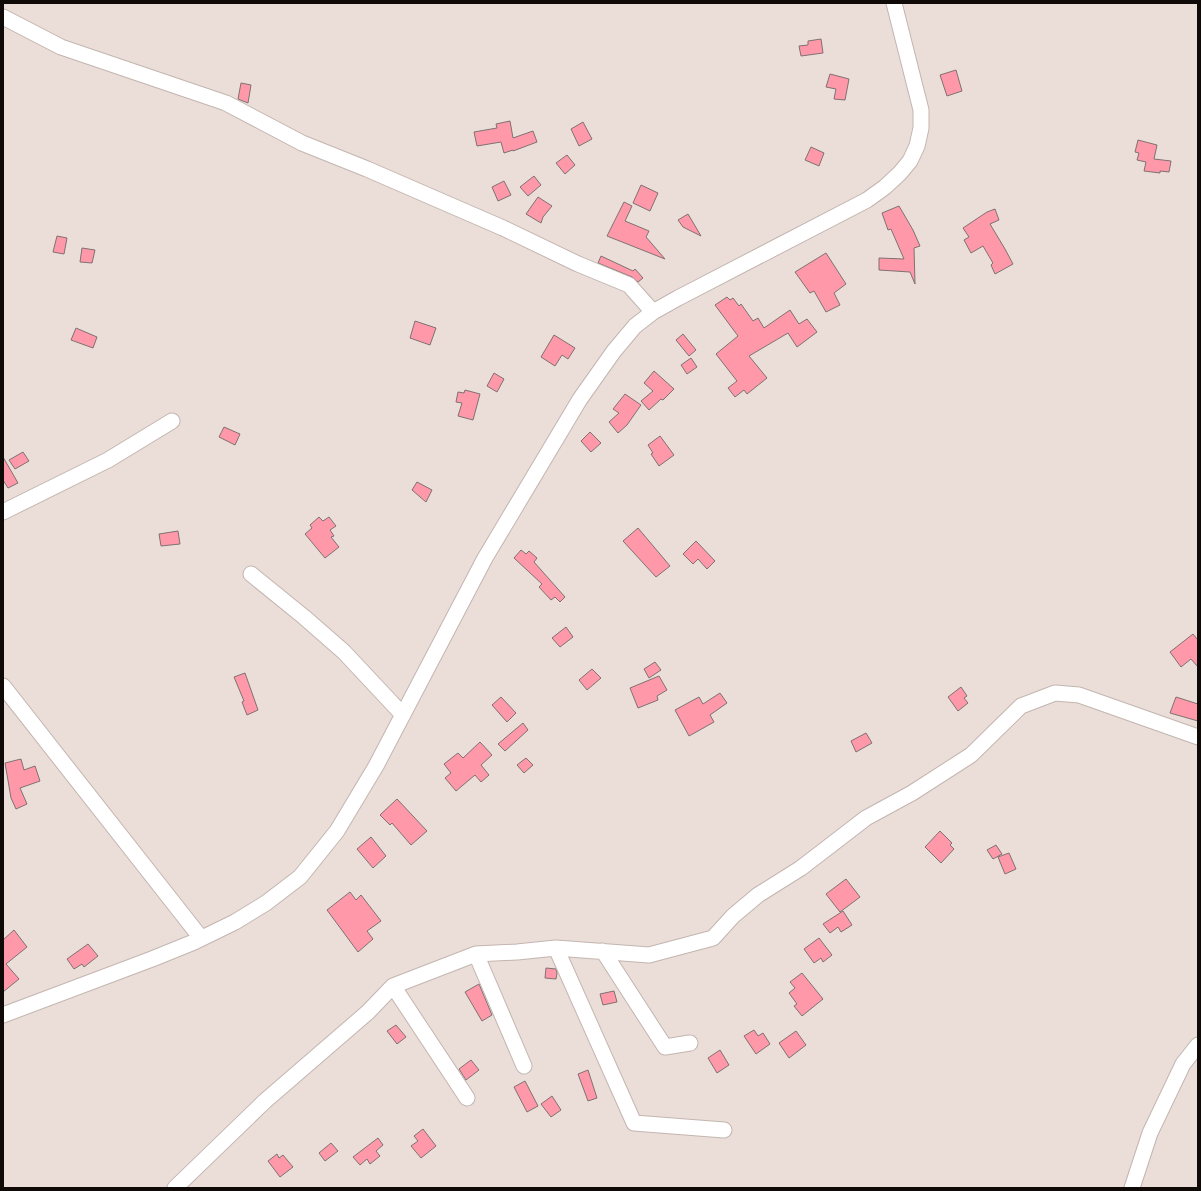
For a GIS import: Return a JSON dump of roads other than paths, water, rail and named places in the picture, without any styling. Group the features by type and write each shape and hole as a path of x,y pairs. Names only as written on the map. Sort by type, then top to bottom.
{"street":[{"path":"3,1015 145,962 201,938 235,922 266,903 300,877 337,831 376,766 485,558 580,399 614,351 635,326 653,312 868,200 885,187 910,161 917,146 921,128 921,110 894,3"},
{"path":"3,17 61,47 226,103 302,143 504,228 578,264 629,285 653,312"},
{"path":"6,507 108,460 172,421"},
{"path":"250,574 344,652 403,715"},
{"path":"3,686 201,938"},
{"path":"175,1188 265,1101 368,1012 393,986 476,954 556,948 649,955 713,938 733,916 758,895 801,868 866,818 912,793 971,755 1021,706 1055,693 1079,695 1198,737"},
{"path":"556,948 634,1123 724,1130"},
{"path":"603,951 665,1046 690,1043"},
{"path":"476,954 524,1066"},
{"path":"393,986 467,1098"},
{"path":"1132,1188 1150,1133 1183,1064 1198,1045"}]}
